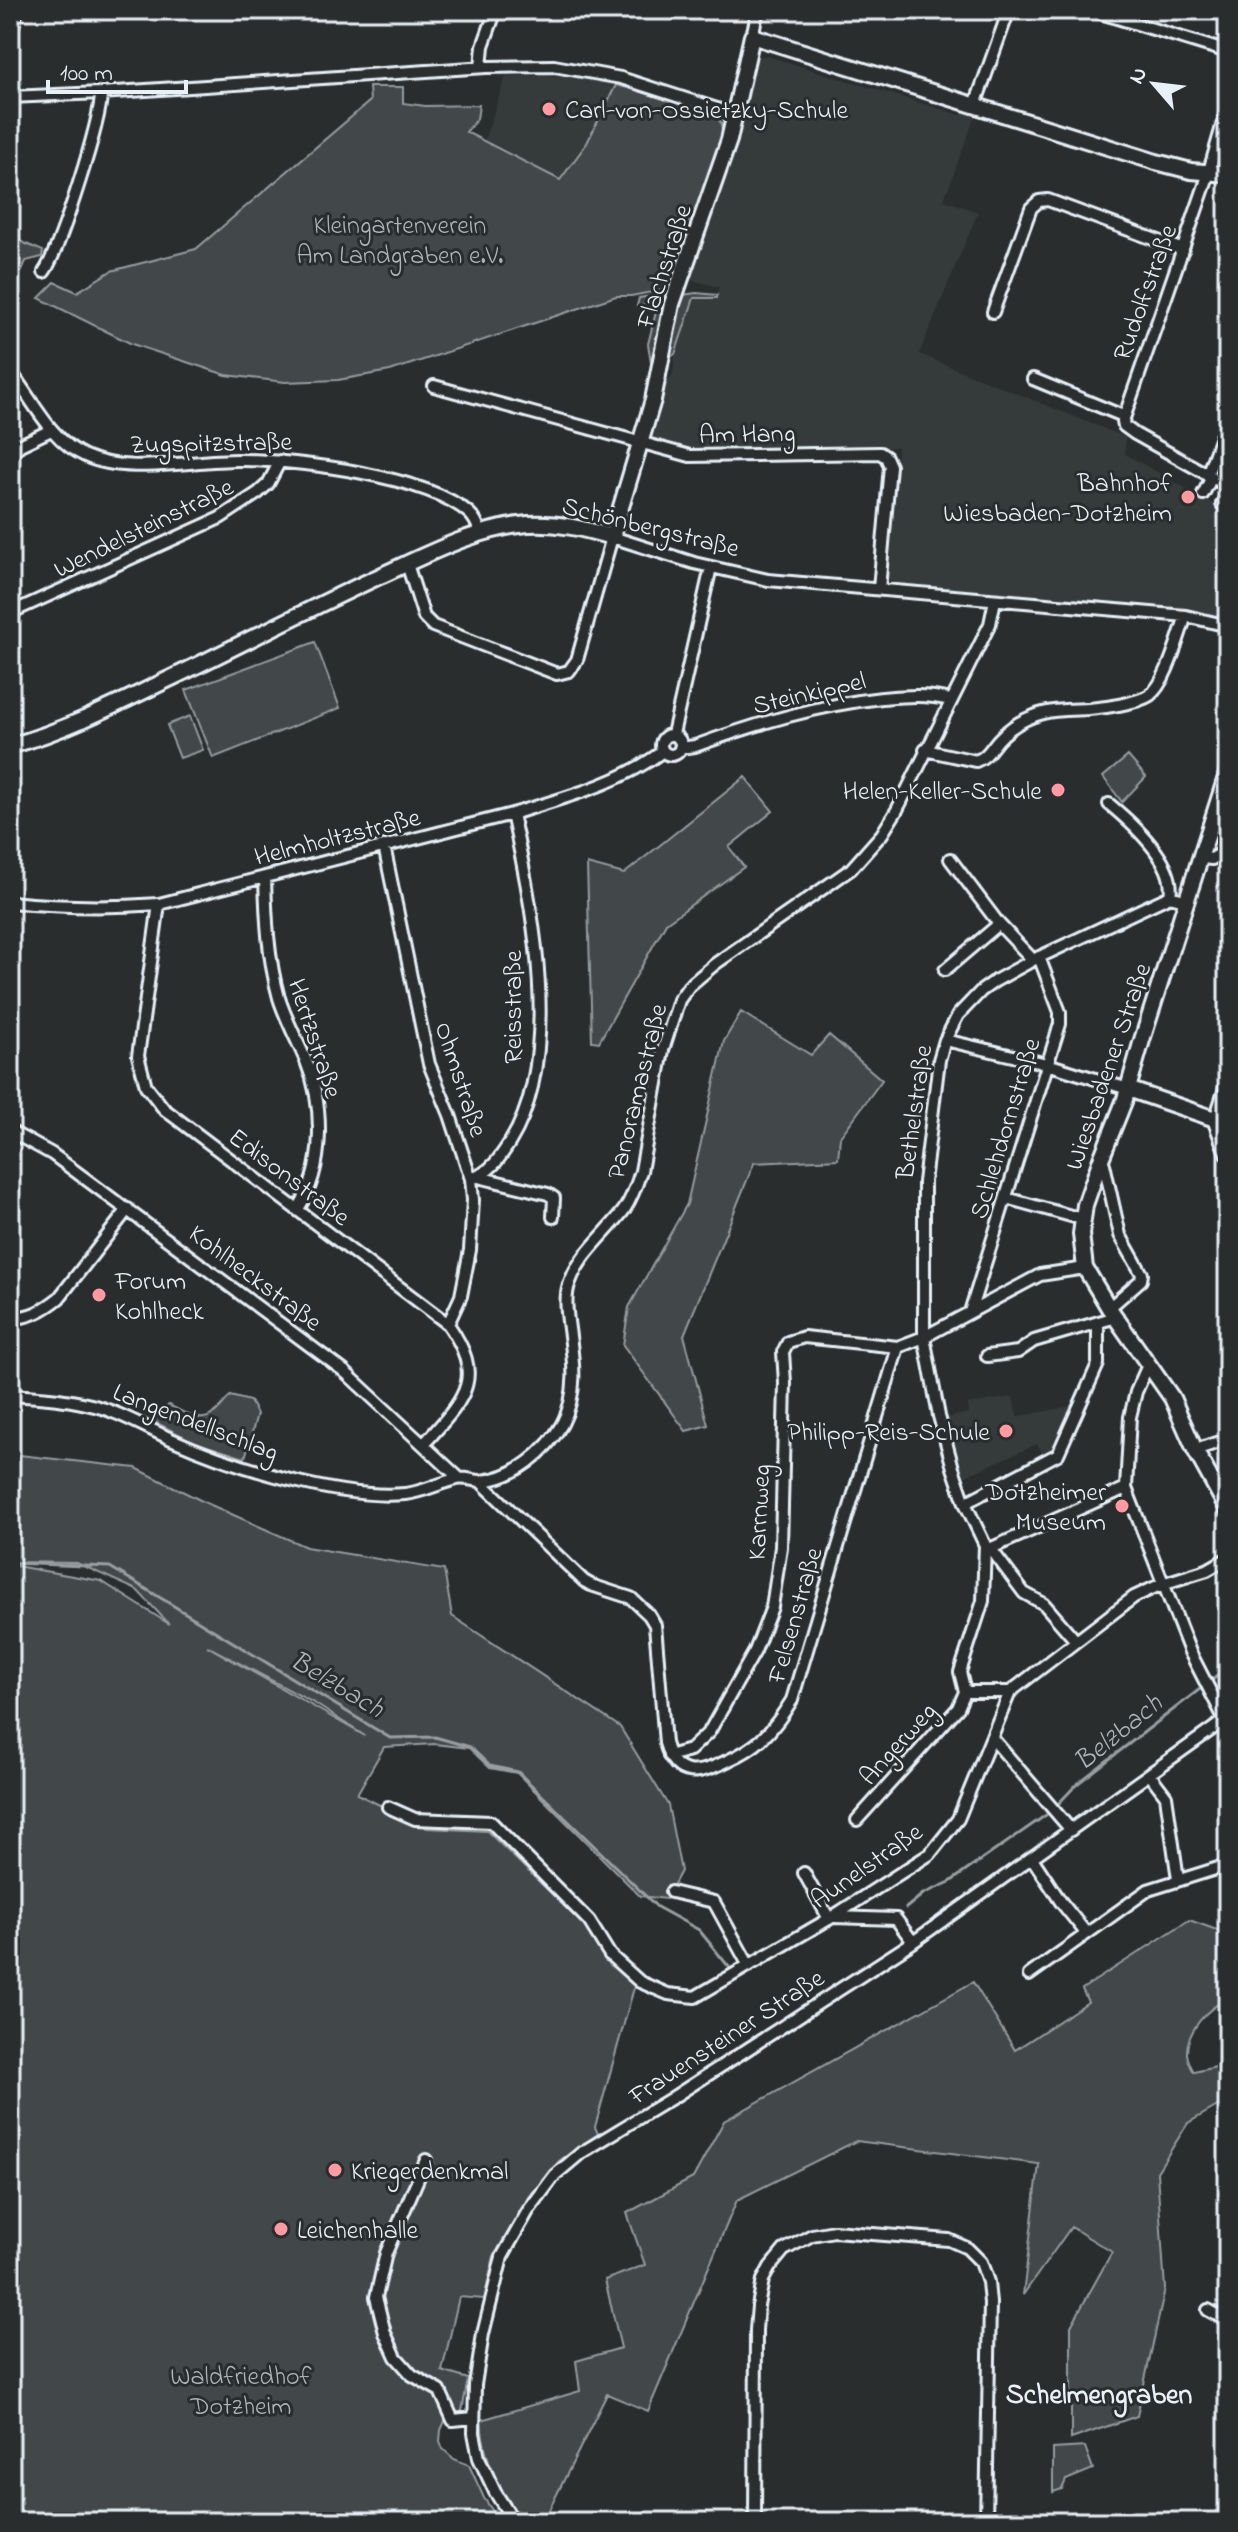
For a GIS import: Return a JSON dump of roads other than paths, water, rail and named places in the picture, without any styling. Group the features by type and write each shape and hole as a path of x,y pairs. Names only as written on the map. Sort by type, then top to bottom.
{"street":[{"path":"10,38 17,10"},
{"path":"481,67 483,46 496,10"},
{"name":"Flachstraße","path":"612,537 653,400 672,304 736,115 758,10"},
{"path":"975,105 1009,10"},
{"path":"1091,10 1228,52"},
{"path":"752,36 1156,162 1228,174"},
{"path":"10,97 481,67 554,66 621,78 736,115"},
{"path":"44,272 54,255 84,161 100,110 101,93"},
{"name":"Rudolfstraße","path":"1124,421 1209,173 1228,106"},
{"path":"993,312 1031,208 1039,201 1048,200 1183,250"},
{"name":"Zugspitzstraße","path":"10,371 51,430 82,455 128,466 228,460 280,461 359,472 419,489 467,511 476,520 481,534"},
{"path":"1033,379 1124,421 1228,486"},
{"name":"Am Hang","path":"434,386 690,456 874,452 883,455 890,466 879,589"},
{"path":"1203,494 1228,418"},
{"path":"10,455 20,445 51,430"},
{"name":"Wendelsteinstraße","path":"10,613 220,518 246,503 268,484 280,461"},
{"path":"1228,493 1222,504 1228,508"},
{"name":"Schönbergstraße","path":"10,746 117,705 321,603 407,564 481,534 514,526 544,524 574,527 711,567 768,580 1186,616 1228,626"},
{"path":"407,564 424,617 433,626 550,672 563,673 569,671 577,660 612,537"},
{"path":"673,734 711,567"},
{"name":"Panoramastraße","path":"459,1478 480,1481 511,1472 537,1455 563,1421 571,1401 574,1380 566,1300 568,1285 575,1270 626,1207 636,1188 663,1050 679,1000 701,975 833,884 866,855 897,810 990,624 995,600"},
{"path":"925,750 976,761 986,756 1013,726 1041,713 1099,708 1143,699 1150,695 1163,677 1186,616"},
{"name":"Steinkippel","path":"680,748 695,746 786,715 849,701 927,695 950,700"},
{"path":"673,734 680,741 680,748 671,755 663,751 660,745 663,738 673,734"},
{"name":"Helmholtzstraße","path":"10,902 106,908 159,904 512,814 633,771 663,751"},
{"name":"Wiesbadener Straße","path":"1228,771 1128,1089 1082,1219 1081,1243 1085,1268 1112,1313 1172,1398 1195,1450 1228,1510"},
{"path":"1109,804 1140,830 1168,872 1170,896 1188,901"},
{"name":"Reisstraße","path":"475,1178 493,1166 513,1136 529,1099 535,1065 539,1023 535,949 527,878 512,814"},
{"name":"Ohmstraße","path":"384,846 429,1064 475,1178 470,1250 461,1296 448,1324"},
{"path":"1201,858 1212,859 1228,849"},
{"path":"950,859 999,924 1036,958"},
{"name":"Hertzstraße","path":"265,877 266,923 273,975 288,1023 307,1063 318,1110 315,1163 306,1197 298,1209"},
{"name":"Bethelstraße","path":"988,1550 965,1503 939,1416 924,1337 925,1167 939,1060 958,1015 981,991 1036,958 1170,896"},
{"name":"Edisonstraße","path":"159,904 138,1056 146,1086 164,1109 448,1324 467,1356 469,1374 465,1393 455,1409 424,1444"},
{"path":"945,970 999,924"},
{"name":"Schlehdornstraße","path":"970,1312 1061,1015 1036,958"},
{"path":"945,1040 1047,1064 1222,1120"},
{"path":"1228,1079 1222,1120 1228,1153"},
{"name":"Kohlheckstraße","path":"10,1131 52,1154 344,1371 459,1478"},
{"path":"987,1356 1018,1352 1034,1341 1098,1322 1112,1313 1141,1280 1142,1274 1120,1235 1101,1159"},
{"path":"475,1178 548,1194 554,1198 553,1217"},
{"path":"1006,1198 1082,1219"},
{"path":"10,1318 30,1316 46,1309 59,1298 128,1209"},
{"path":"898,1347 924,1337 1040,1275 1085,1268"},
{"path":"965,1503 1058,1454 1098,1364 1098,1322"},
{"name":"Karrnweg","path":"669,1756 690,1750 709,1732 755,1651 772,1607 781,1547 783,1352 788,1342 804,1337 898,1347"},
{"name":"Felsenstraße","path":"669,1756 674,1764 689,1772 712,1769 759,1742 792,1700 898,1347"},
{"path":"1148,1365 1136,1392 1130,1417 1126,1488 1190,1652 1226,1719"},
{"name":"Langendellschlag","path":"10,1395 77,1401 134,1420 171,1439 240,1465 358,1493 407,1494 429,1490 459,1478"},
{"path":"1195,1450 1228,1439"},
{"path":"480,1481 584,1581 631,1598 649,1615 657,1634 665,1743 669,1756"},
{"path":"988,1550 1126,1488"},
{"path":"988,1550 1024,1593 1044,1604 1076,1641"},
{"path":"988,1550 983,1601 960,1672 965,1692 1010,1692 1134,1597 1162,1584 1207,1570 1228,1558"},
{"name":"Angerweg","path":"857,1820 958,1708 965,1692"},
{"name":"Aunelstraße","path":"388,1807 415,1819 491,1822 589,1921 610,1955 640,1982 668,1994 695,1997 831,1918 930,1854 958,1819 1010,1692"},
{"name":"Frauensteiner Straße","path":"514,2522 479,2458 475,2442 475,2385 483,2334 502,2257 516,2228 540,2193 569,2161 913,1942 1226,1719"},
{"path":"992,1738 1071,1830"},
{"path":"1150,1775 1166,1796 1178,1879"},
{"path":"1032,1858 1086,1933"},
{"path":"1029,1975 1148,1890 1228,1865"},
{"path":"804,1873 831,1918 896,1919 913,1942"},
{"path":"671,1892 714,1902 749,1966"},
{"path":"426,2160 386,2253 376,2297 385,2333 396,2357 408,2372 440,2391 453,2420 474,2418"},
{"path":"755,2522 756,2330 763,2280 776,2258 793,2244 812,2235 834,2231 949,2240 967,2248 981,2262 989,2293 986,2522"},
{"path":"1208,2310 1228,2321"}],"waterway":[{"name":"Belzbach","path":"10,1563 110,1567 390,1738 435,1737 470,1747 490,1766 518,1772 657,1907 699,1930 729,1967"},
{"name":"Belzbach","path":"1210,1682 1228,1667"},
{"name":"Belzbach","path":"1059,1803 1077,1784 1200,1689"},
{"name":"Belzbach","path":"906,1908 923,1894 950,1882 1046,1815"}],"place":[{"name":"Carl-von-Ossietzky-Schule","path":"549,109"},
{"name":"Bahnhof Wiesbaden-Dotzheim","path":"1188,497"},
{"name":"Helen-Keller-Schule","path":"1058,790"},
{"name":"Forum Kohlheck","path":"99,1295"},
{"name":"Philipp-Reis-Schule","path":"1006,1431"},
{"name":"Dotzheimer Museum","path":"1122,1506"},
{"name":"Kriegerdenkmal","path":"335,2170"},
{"name":"Leichenhalle","path":"281,2229"}],"district":[{"name":"Schelmengraben","path":"1099,2393"}],"park label":[{"name":"Kleingartenverein Am Landgraben e.V.","path":"400,239"},
{"name":"Waldfriedhof Dotzheim","path":"241,2390"}]}
